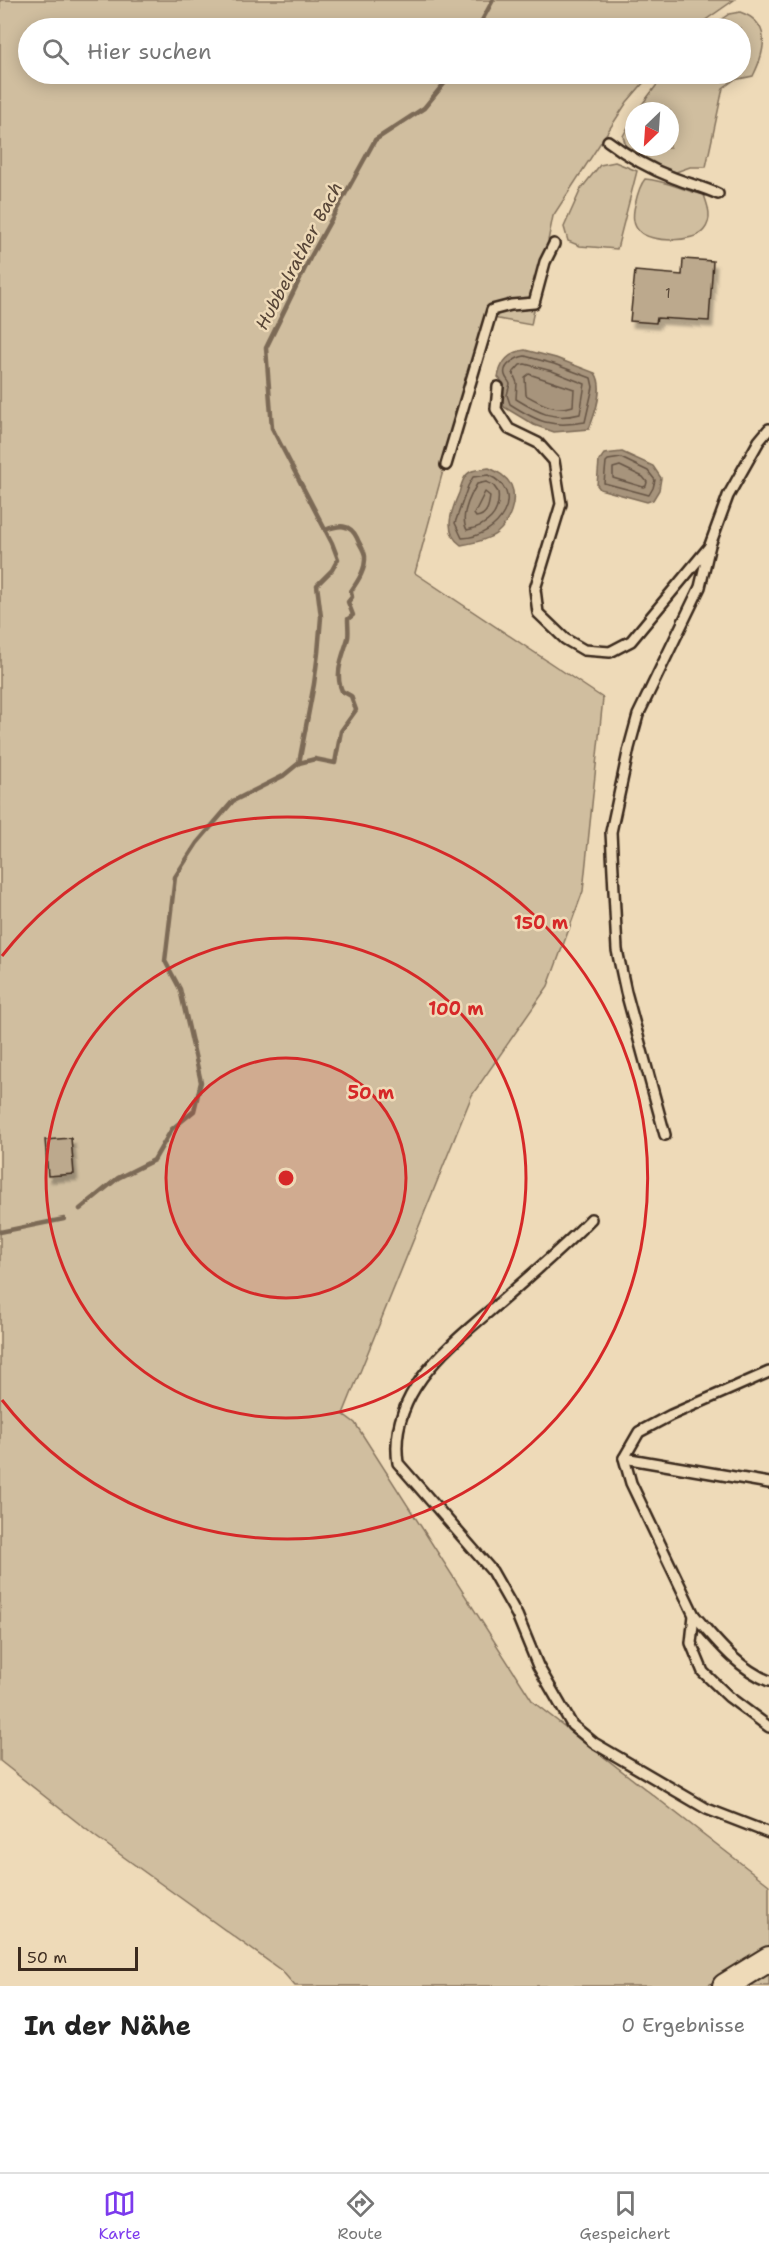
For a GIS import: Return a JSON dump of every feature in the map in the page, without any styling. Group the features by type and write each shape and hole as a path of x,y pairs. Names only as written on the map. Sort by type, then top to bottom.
{"street":[{"path":"725,1986 769,1959"}],"lane":[{"path":"608,141 646,166 718,194"},
{"path":"446,465 492,310 511,305 534,303 545,262 554,244"},
{"path":"498,387 496,409 509,429 538,443 554,461 561,504 536,589 538,613 565,639 584,650 610,652 631,641 710,545"},
{"path":"665,1135 626,992 617,950 611,832 628,748 638,716 700,586 710,545 728,496 759,441 769,429"},
{"path":"591,1219 565,1246 462,1335 422,1376 398,1425 395,1444 398,1463 492,1571 517,1615 538,1666 572,1725 594,1743 707,1809 769,1833"},
{"path":"769,1372 671,1415 639,1432 624,1458 631,1483 694,1616 737,1662 757,1676 769,1681"},
{"path":"624,1458 769,1483"},
{"path":"694,1616 691,1643 703,1672 729,1697 769,1727"}],"shaded area":[{"path":"0,0 734,0 708,18 18,18 18,84 642,84 625,102 553,216 531,325 488,317 472,365 415,573 603,698 583,891 548,986 472,1095 343,1414 355,1423 533,1702 769,1885 769,1949 707,1986 295,1986 282,1971 96,1837 0,1761"},
{"path":"740,12 750,16 761,29 763,45 753,76 751,76 751,18 723,18 729,14"},
{"path":"657,84 728,84 723,88 706,167 690,167 676,172 660,167 642,156 679,156 679,102 644,102"},
{"path":"615,162 637,171 617,249 580,246 568,241 564,227 581,189 600,165"},
{"path":"645,179 660,181 704,195 709,217 704,230 691,237 672,240 652,238 639,231 634,222 634,211 638,191"},
{"path":"769,1972 769,1986 745,1986"}],"water":[{"path":"525,350 556,358 595,373 599,393 589,429 554,432 534,425 504,407 501,395 504,384 498,377 499,371 511,355"},
{"path":"622,452 653,466 661,478 659,490 653,500 647,502 600,489 597,485 599,461 604,454"},
{"path":"489,468 499,473 511,485 513,504 511,511 497,533 485,539 461,545 452,534 450,520 462,484 470,472"}],"building":[{"path":"683,259 713,261 709,321 657,318 656,323 630,321 635,271 682,275"},
{"path":"71,1138 74,1174 48,1176 45,1140"}],"waterway":[{"name":"Hubbelrather Bach","path":"483,18 493,0"},
{"name":"Hubbelrather Bach","path":"80,1209 118,1178 154,1160 172,1129 194,1111 201,1082 180,989 165,961 175,877 197,843 233,801 283,776 299,763 318,653 321,617 317,585 332,570 338,559 332,543 272,428 266,348 310,258 375,140 424,108 444,84"},
{"path":"299,763 315,759 335,763 341,731 356,710 351,696 342,691 339,671 348,638 348,619 353,615 348,602 352,597 351,591 363,570 365,556 351,530 339,526 325,530"},
{"name":"Hubbelrather Bach","path":"0,1232 64,1219"}]}
